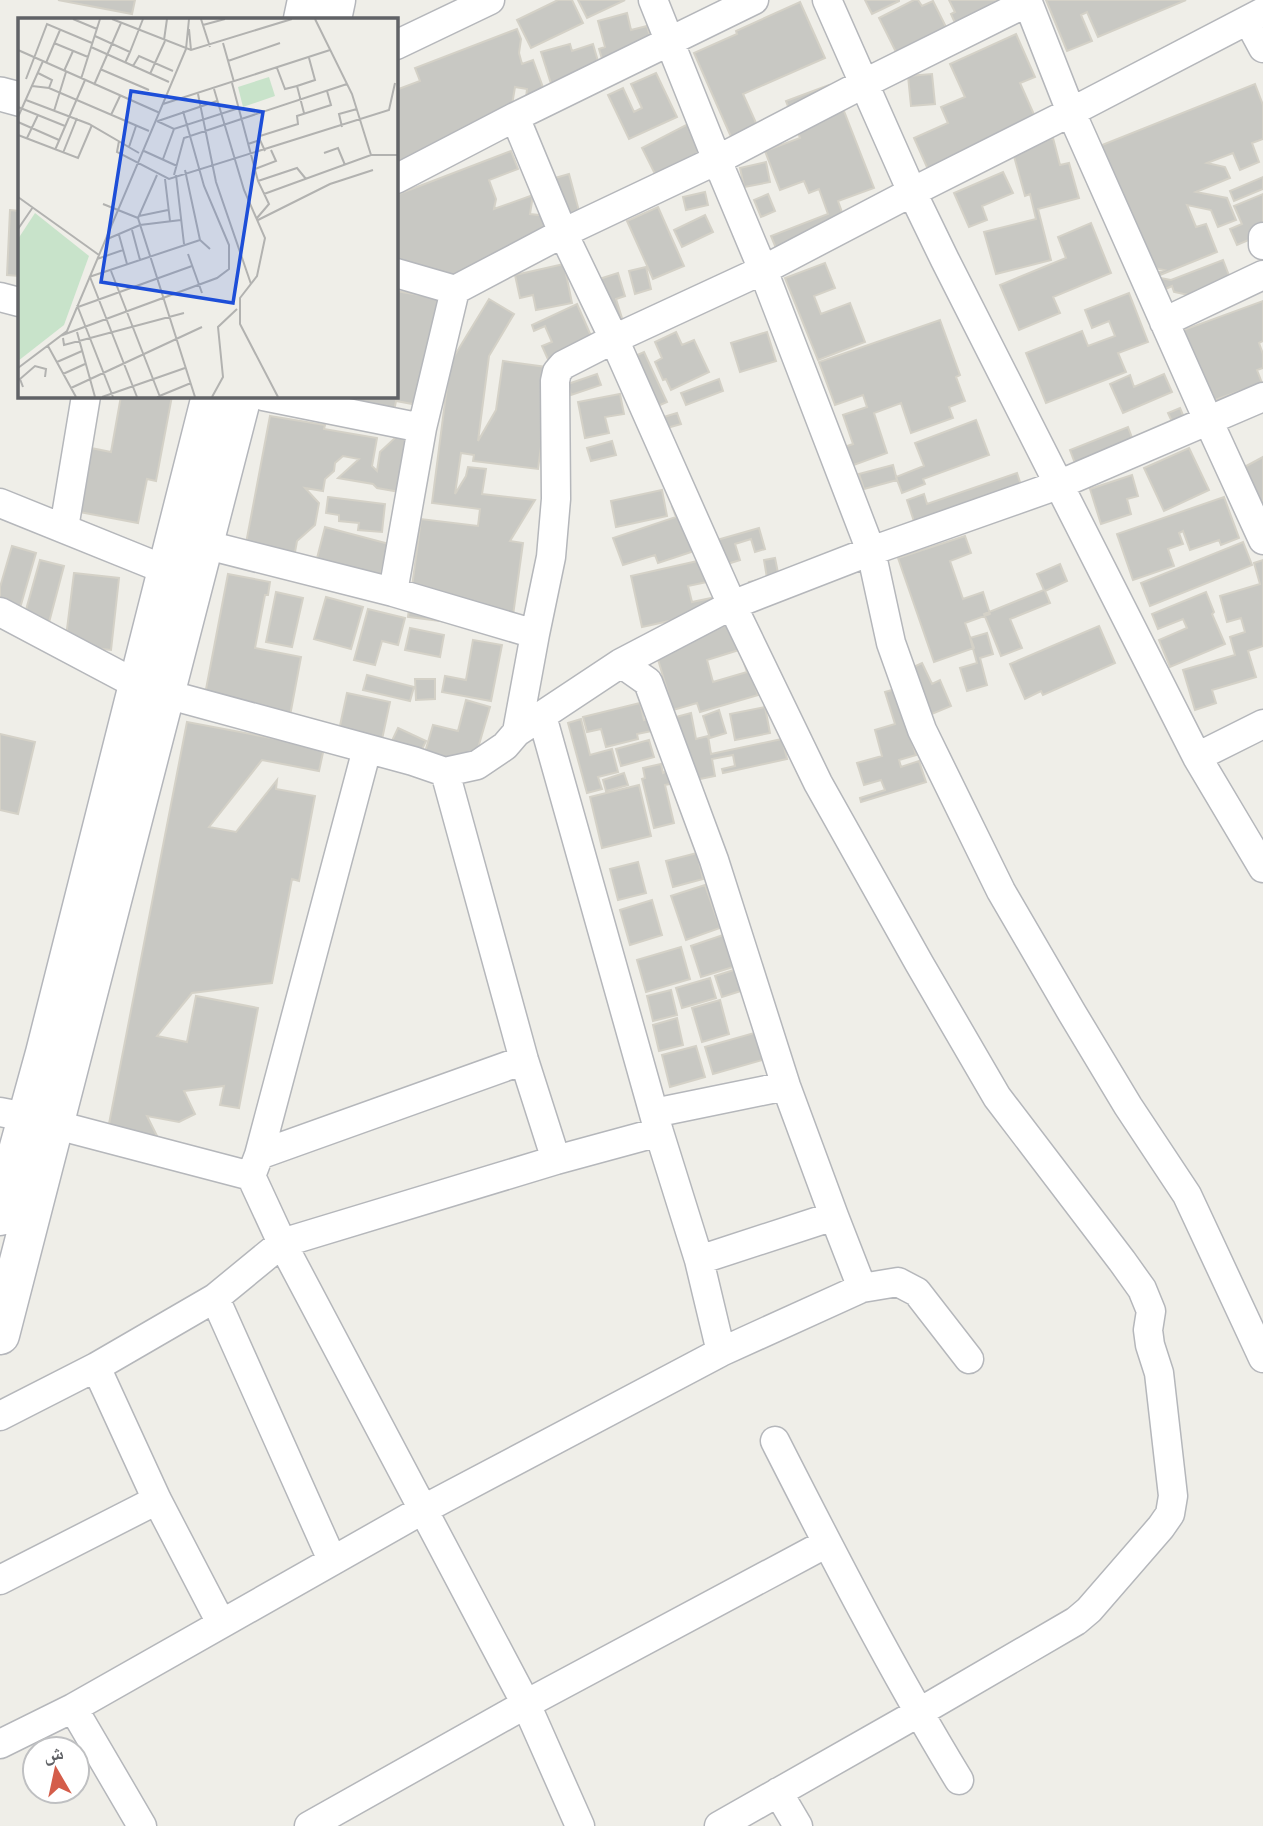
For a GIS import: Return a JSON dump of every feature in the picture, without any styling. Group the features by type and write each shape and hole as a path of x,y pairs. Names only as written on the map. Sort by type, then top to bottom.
{"main road":[{"path":"303,18 307,0"},
{"path":"331,18 336,0"},
{"path":"152,690 166,570 211,397"},
{"path":"0,1216 152,690 203,544 242,397"},
{"path":"0,1335 27,1118"}],"street":[{"path":"397,44 445,10 491,0"},
{"path":"653,0 763,270 871,551 891,643 922,730 1001,891 1128,1106 1187,1195 1263,1358"},
{"path":"397,178 514,117 754,0"},
{"path":"827,0 912,192 1058,485 1197,757 1263,868"},
{"path":"397,273 454,290 563,233 717,160 1027,1 1071,112 1263,540"},
{"path":"517,732 551,557 556,499 555,381 557,372 563,365 763,270 1255,16 1263,48"},
{"path":"0,94 18,99"},
{"path":"514,117 563,233 614,339 732,605 818,783 997,1097 1142,1289 1151,1311 1148,1330 1159,1373 1173,1496 1170,1514 1089,1610 918,1713 719,1826"},
{"path":"1263,237 1263,245"},
{"path":"1164,321 1263,275"},
{"path":"393,592 422,428 454,290"},
{"path":"0,297 18,302"},
{"path":"64,528 86,397"},
{"path":"269,397 422,428"},
{"path":"0,612 152,690 445,772 477,765 505,746 517,732 621,663 732,605 871,551 1058,485 1263,397"},
{"path":"0,503 166,570"},
{"path":"203,544 393,592 535,634"},
{"path":"621,663 648,682 714,860 786,1086 862,1288"},
{"path":"542,716 656,1123 699,1260 720,1352"},
{"path":"1197,757 1263,724"},
{"path":"367,749 255,1166 282,1243 526,1704 580,1826"},
{"path":"445,772 524,1060 556,1160"},
{"path":"27,1118 255,1166 524,1060"},
{"path":"0,1416 96,1367 215,1297 282,1243 556,1160 656,1123 786,1086"},
{"path":"699,1260 834,1216"},
{"path":"0,1744 73,1708 424,1509 720,1352 862,1288 898,1282 911,1288 970,1359"},
{"path":"215,1297 332,1560"},
{"path":"96,1367 158,1500 221,1623"},
{"path":"775,1441 918,1713 959,1780"},
{"path":"0,1580 158,1500"},
{"path":"309,1826 526,1704 827,1543"},
{"path":"73,1708 142,1826"},
{"path":"778,1792 797,1826"}],"building":[{"path":"58,0 135,0 132,14"},
{"path":"558,0 572,0 583,23 531,48 517,20"},
{"path":"578,0 625,0 587,18"},
{"path":"865,0 899,0 899,1 872,14"},
{"path":"918,0 922,6 933,1 950,35 905,70 879,18"},
{"path":"949,0 1001,0 963,41 951,14 955,12"},
{"path":"1046,0 1186,0 1098,37 1087,12 1081,15 1092,41 1067,51"},
{"path":"800,2 825,58 743,94 765,143 739,155 694,53"},
{"path":"627,13 631,30 647,26 653,46 602,59 599,49 605,47 598,21"},
{"path":"517,29 521,39 519,53 522,64 533,60 548,101 526,98 527,89 515,87 512,105 397,171 397,90 420,81 415,68"},
{"path":"1016,34 1035,77 1020,83 1040,128 930,174 914,138 948,123 941,107 965,97 950,64"},
{"path":"570,44 572,51 593,44 602,75 553,90 541,52"},
{"path":"656,73 677,117 629,139 608,95 623,88 634,112 642,108 631,84"},
{"path":"932,74 935,104 911,106 908,76"},
{"path":"1255,84 1263,105 1263,139 1252,143 1259,162 1240,170 1233,153 1207,163 1225,167 1230,178 1196,192 1227,198 1236,220 1218,227 1211,210 1187,205 1196,227 1206,224 1217,252 1155,277 1171,280 1223,260 1235,291 1232,304 1174,292 1172,286 1155,294 1149,277 1164,270 1145,266 1097,147"},
{"path":"829,85 837,108 842,106 874,188 838,201 849,232 780,258 771,236 828,214 819,189 809,193 804,181 780,190 765,151 800,138 786,101"},
{"path":"688,124 711,167 664,192 642,148"},
{"path":"1053,138 1060,165 1069,163 1079,198 1038,209 1051,260 996,274 984,232 1036,219 1030,194 1025,196 1012,149"},
{"path":"511,151 518,169 489,180 496,199 494,209 533,195 530,214 548,216 558,242 438,287 397,273 397,195"},
{"path":"766,162 770,182 744,187 740,168"},
{"path":"1003,172 1013,193 982,206 987,220 969,227 954,193"},
{"path":"569,174 582,222 568,226 555,178"},
{"path":"1263,177 1263,189 1234,201 1230,191"},
{"path":"705,192 708,205 686,210 683,197"},
{"path":"768,194 775,211 761,217 754,200"},
{"path":"1263,194 1263,234 1237,245 1230,229 1242,224 1234,206"},
{"path":"658,207 684,266 653,279 627,221"},
{"path":"10,210 18,211 18,276 7,275"},
{"path":"705,215 713,232 682,247 674,230"},
{"path":"1091,223 1111,273 1053,297 1060,313 1019,330 1000,285 1066,258 1058,237"},
{"path":"825,263 835,288 814,296 821,314 850,303 865,342 818,360 785,278"},
{"path":"564,264 572,303 536,310 533,295 520,298 515,275"},
{"path":"646,267 651,289 635,294 629,271"},
{"path":"618,273 625,296 616,299 622,318 606,323 593,281"},
{"path":"397,291 443,299 418,405 396,401 393,416 357,410 360,397 397,397"},
{"path":"1129,293 1148,342 1118,353 1126,372 1046,403 1026,353 1082,331 1088,346 1115,336 1109,321 1092,328 1085,310"},
{"path":"489,299 514,314 489,356 478,441 496,410 503,361 546,367 548,395 538,469 473,461 474,455 461,453 455,494 466,476 468,467 486,469 482,494 535,500 510,541 523,543 511,630 408,617 421,519 478,526 480,509 432,503 450,363"},
{"path":"1263,301 1263,341 1259,343 1263,354 1263,368 1257,370 1262,383 1204,404 1178,332"},
{"path":"577,304 595,345 555,375 542,346 552,342 545,326 534,331 532,325"},
{"path":"940,320 960,375 956,377 965,401 949,407 953,418 911,433 901,403 874,413 887,453 851,466 844,447 853,444 843,415 867,407 863,395 835,405 819,362"},
{"path":"676,332 682,345 694,340 709,372 671,390 655,362 662,358 655,342"},
{"path":"767,332 776,361 740,372 731,343"},
{"path":"644,352 667,402 651,409 628,359"},
{"path":"597,374 601,385 571,395 568,384"},
{"path":"1164,374 1172,392 1123,413 1110,384 1130,375 1134,387"},
{"path":"719,379 723,391 686,405 681,393"},
{"path":"620,394 624,414 605,417 609,433 585,438 578,402"},
{"path":"121,397 172,397 156,481 147,479 138,523 74,511 86,447 111,452"},
{"path":"1180,408 1191,434 1180,439 1168,413"},
{"path":"677,413 681,424 660,430 657,419"},
{"path":"270,416 325,425 324,429 377,438 372,466 377,471 380,452 395,438 388,430 412,423 400,492 338,478 359,459 343,456 335,463 334,471 325,479 323,491 305,488 319,503 315,525 297,541 293,563 244,554"},
{"path":"976,420 989,455 923,479 925,484 902,493 896,477 924,466 915,443"},
{"path":"1128,427 1140,459 1082,482 1070,450"},
{"path":"612,441 616,455 591,461 587,448"},
{"path":"1189,448 1209,490 1164,511 1144,468"},
{"path":"1263,457 1263,524 1237,471"},
{"path":"893,465 897,480 864,489 859,474"},
{"path":"1017,473 1021,485 921,543 907,500 924,494 927,504"},
{"path":"1132,475 1138,496 1127,499 1131,514 1101,524 1090,489"},
{"path":"662,490 667,516 616,527 611,501"},
{"path":"328,497 385,504 382,532 358,530 359,523 339,521 339,515 326,513"},
{"path":"1224,497 1239,538 1221,545 1219,540 1190,550 1183,531 1179,533 1183,544 1168,549 1174,566 1133,580 1117,534"},
{"path":"681,503 697,550 658,563 655,555 623,565 613,538 676,517 672,506"},
{"path":"325,527 389,544 377,587 314,570"},
{"path":"759,528 765,549 755,552 751,539 735,544 740,560 718,567 710,542"},
{"path":"965,536 971,553 950,561 963,599 983,592 990,614 965,623 974,648 934,662 898,558"},
{"path":"1243,542 1252,565 1150,606 1141,583"},
{"path":"12,546 36,553 18,615 0,610 0,587"},
{"path":"775,558 781,588 752,594 749,582 767,578 764,560"},
{"path":"40,560 64,566 47,630 22,624"},
{"path":"702,560 707,582 688,586 692,602 716,597 719,610 642,627 631,576"},
{"path":"1263,560 1263,646 1248,651 1256,677 1212,690 1216,703 1195,710 1183,670 1235,655 1230,637 1245,632 1241,618 1227,622 1220,596 1260,584 1254,563"},
{"path":"1060,564 1067,581 1045,591 1050,603 1010,619 1022,648 1001,656 984,614 1044,590 1037,574"},
{"path":"74,573 119,578 111,650 65,645"},
{"path":"228,574 270,582 255,648 301,657 289,721 203,705"},
{"path":"276,592 303,598 292,647 266,642"},
{"path":"1206,592 1225,644 1170,667 1159,640 1187,628 1183,619 1158,629 1152,614"},
{"path":"326,597 363,607 351,649 314,639"},
{"path":"368,609 405,618 398,645 382,641 375,665 354,660"},
{"path":"734,623 742,649 707,660 713,682 747,672 742,657 746,656 758,695 700,712 697,703 673,710 654,646"},
{"path":"1099,626 1115,663 1043,695 1041,691 1025,699 1010,664"},
{"path":"410,628 444,635 440,657 405,650"},
{"path":"987,633 993,654 980,658 987,685 967,691 960,668 977,663 970,638"},
{"path":"473,640 502,645 491,701 442,692 445,676 466,680"},
{"path":"922,663 932,684 940,680 951,706 927,716 907,670"},
{"path":"367,675 414,687 410,701 363,690"},
{"path":"415,679 435,679 435,699 416,700"},
{"path":"899,688 916,755 899,760 901,767 919,761 926,782 861,802 860,798 885,790 881,780 864,785 857,763 882,756 875,730 895,724 885,692"},
{"path":"347,693 390,702 381,744 338,735"},
{"path":"466,700 490,707 471,772 423,759 433,725 458,731"},
{"path":"640,703 644,720 649,719 652,731 637,734 638,739 606,747 601,729 587,732 583,717"},
{"path":"765,707 770,733 735,740 730,714"},
{"path":"719,710 726,733 710,738 703,716"},
{"path":"691,713 696,739 708,736 711,754 782,739 787,759 723,773 722,769 735,766 733,755 712,759 715,776 690,781 676,717"},
{"path":"581,719 590,755 612,749 618,772 598,777 602,789 587,793 568,723"},
{"path":"187,722 324,748 319,771 262,760 209,827 236,832 277,780 276,789 315,796 299,881 292,879 272,983 192,993 157,1036 187,1042 196,996 258,1008 239,1108 220,1105 224,1086 184,1091 195,1114 179,1122 147,1116 158,1138 108,1129"},
{"path":"398,728 426,741 417,760 389,747"},
{"path":"0,734 35,742 18,814 0,810"},
{"path":"649,740 654,757 621,766 616,749"},
{"path":"661,764 663,773 667,771 670,784 665,785 674,823 654,828 642,779 645,778 643,768"},
{"path":"624,773 628,785 606,791 603,780"},
{"path":"639,785 651,836 602,848 590,797"},
{"path":"697,853 703,879 673,887 666,861"},
{"path":"638,862 646,893 618,900 610,869"},
{"path":"705,885 720,928 686,940 671,896"},
{"path":"652,900 662,935 630,945 620,910"},
{"path":"723,935 733,967 701,977 691,946"},
{"path":"681,947 690,979 646,992 637,960"},
{"path":"740,968 747,989 722,997 715,976"},
{"path":"710,978 716,998 682,1008 676,988"},
{"path":"671,990 677,1015 653,1021 647,996"},
{"path":"720,1000 729,1034 702,1042 692,1008"},
{"path":"677,1018 683,1045 659,1051 653,1025"},
{"path":"765,1030 773,1057 713,1074 705,1047"},
{"path":"696,1046 705,1077 670,1087 662,1055"}]}
